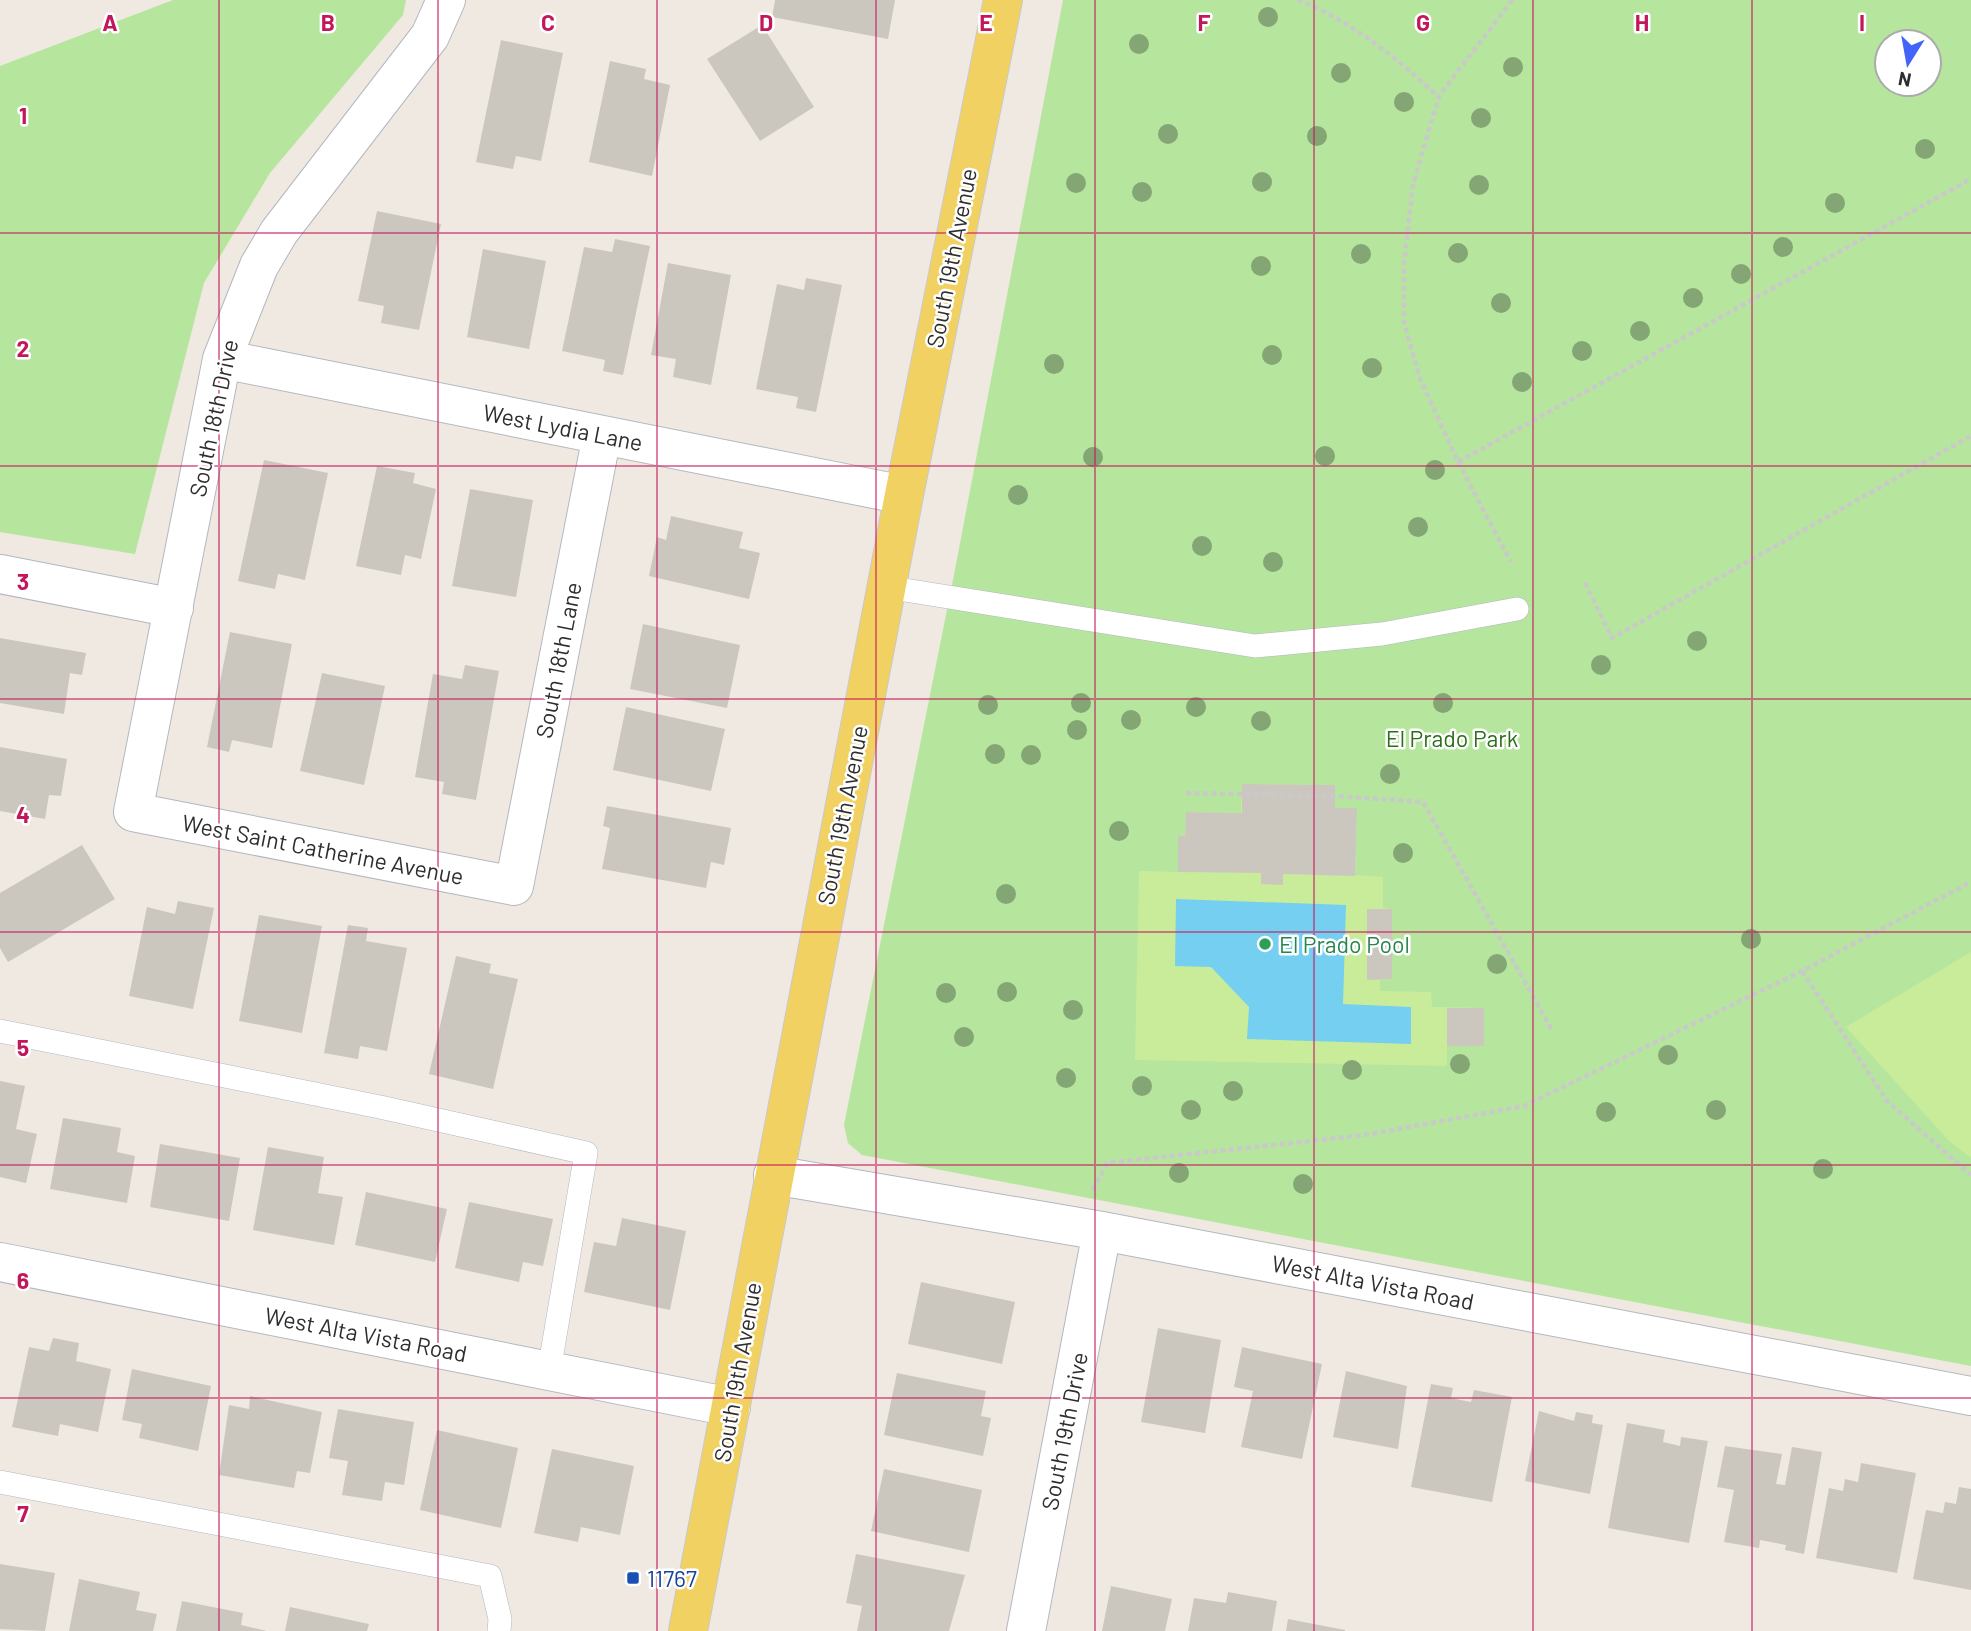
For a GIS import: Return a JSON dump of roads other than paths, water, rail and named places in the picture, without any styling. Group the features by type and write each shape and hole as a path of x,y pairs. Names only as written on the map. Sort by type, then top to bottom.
{"main road":[{"name":"South 19th Avenue","path":"688,1631 886,587 1003,0"}],"street":[{"name":"South 18th Drive","path":"132,812 222,359 259,265 279,232 430,36 446,0"},
{"name":"West Lydia Lane","path":"222,359 904,495"},
{"name":"South 18th Lane","path":"514,886 602,435"},
{"path":"0,574 174,608"},
{"name":"West Saint Catherine Avenue","path":"132,812 514,886"},
{"name":"West Alta Vista Road","path":"773,1175 1091,1229 1971,1396"},
{"name":"South 19th Drive","path":"1026,1631 1091,1229"},
{"name":"West Alta Vista Road","path":"0,1262 731,1407"}],"lane":[{"path":"886,587 1255,646 1382,634 1517,609"},
{"path":"0,1031 380,1107 586,1153 549,1371"},
{"path":"0,1482 490,1576 500,1619 499,1631"}],"water":[{"path":"1176,899 1346,905 1343,1004 1411,1007 1411,1044 1247,1039 1249,1007 1211,967 1175,966"}],"place":[{"name":"El Prado Pool","path":"1265,944"},
{"name":"11767","path":"633,1578"}],"park label":[{"name":"El Prado Park","path":"1452,738"}]}
